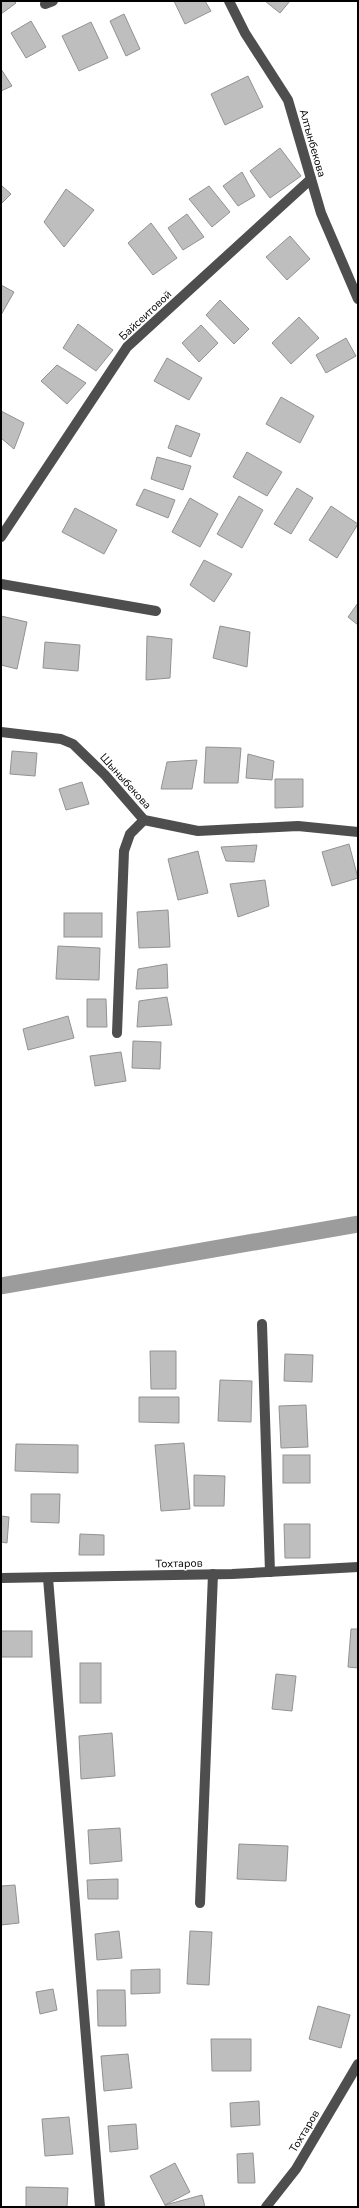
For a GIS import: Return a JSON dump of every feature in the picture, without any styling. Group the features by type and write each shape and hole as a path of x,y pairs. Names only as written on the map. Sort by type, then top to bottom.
{"street":[{"name":"Алтынбекова","path":"229,1 245,33 288,100 321,213 358,299"},
{"name":"Байсеитовой","path":"1,537 127,347 311,179"},
{"path":"1,584 156,611"},
{"name":"Шыныбекова","path":"1,732 61,739 73,744 106,775 144,820 198,831 298,826 358,832"},
{"path":"117,1034 124,851 130,834 144,820"},
{"path":"262,1324 270,1572"},
{"name":"Тохтаров","path":"1,1578 213,1574 358,1567"},
{"path":"200,1903 213,1574"},
{"path":"48,1578 100,2207"},
{"name":"Тохтаров","path":"266,2207 296,2169 358,2064"}],"building":[{"path":"1,1 14,1 16,3 1,14"},
{"path":"174,1 205,1 211,11 185,24"},
{"path":"265,1 290,1 280,13"},
{"path":"124,14 140,49 126,56 110,21"},
{"path":"31,21 46,47 26,58 11,33"},
{"path":"91,22 108,58 79,71 62,36"},
{"path":"1,69 12,86 1,91"},
{"path":"248,76 263,107 225,125 211,94"},
{"path":"280,148 301,176 270,198 250,171"},
{"path":"242,172 255,196 238,206 223,186"},
{"path":"1,185 11,194 1,204"},
{"path":"209,186 230,212 212,227 189,199"},
{"path":"66,189 94,210 64,247 44,222"},
{"path":"187,214 204,237 183,250 168,228"},
{"path":"151,223 177,258 153,275 128,243"},
{"path":"290,236 310,259 287,280 266,257"},
{"path":"1,285 14,292 1,315"},
{"path":"220,300 249,329 234,344 206,315"},
{"path":"299,317 319,338 291,364 272,343"},
{"path":"78,324 113,350 96,371 63,348"},
{"path":"201,325 218,343 199,362 182,343"},
{"path":"346,338 356,356 326,373 316,355"},
{"path":"167,358 202,378 189,400 154,381"},
{"path":"57,365 86,383 67,404 41,381"},
{"path":"281,397 314,416 300,443 266,424"},
{"path":"1,411 24,423 14,449 1,438"},
{"path":"176,425 200,434 191,457 168,448"},
{"path":"247,452 282,472 267,496 233,477"},
{"path":"157,457 191,466 183,490 151,479"},
{"path":"297,488 313,498 291,534 274,524"},
{"path":"144,489 175,500 168,518 136,505"},
{"path":"239,496 263,510 242,548 217,534"},
{"path":"190,498 218,514 200,547 172,532"},
{"path":"331,506 358,524 337,558 309,540"},
{"path":"75,508 117,530 104,554 62,532"},
{"path":"204,560 232,574 214,602 190,585"},
{"path":"358,603 358,625 348,617"},
{"path":"1,616 27,622 17,669 1,665"},
{"path":"220,626 250,632 247,667 213,658"},
{"path":"147,636 172,639 170,678 146,680"},
{"path":"45,642 80,645 78,671 43,668"},
{"path":"206,747 241,748 238,783 204,783"},
{"path":"12,751 37,753 35,776 10,774"},
{"path":"248,754 274,761 272,780 246,778"},
{"path":"197,760 192,789 161,789 167,762"},
{"path":"275,779 303,779 303,807 275,808"},
{"path":"82,782 89,804 66,810 59,789"},
{"path":"349,844 358,878 332,886 322,852"},
{"path":"257,845 254,862 226,861 221,847"},
{"path":"198,851 208,893 178,900 168,859"},
{"path":"265,880 269,906 238,917 230,884"},
{"path":"168,910 170,947 139,948 137,912"},
{"path":"64,913 102,913 102,937 64,937"},
{"path":"58,946 100,948 99,980 56,979"},
{"path":"167,964 168,988 136,989 138,969"},
{"path":"167,997 172,1025 137,1027 139,1001"},
{"path":"87,999 106,999 107,1027 87,1027"},
{"path":"68,1016 74,1038 28,1050 23,1029"},
{"path":"133,1041 161,1042 160,1069 132,1068"},
{"path":"121,1052 126,1081 95,1086 90,1056"},
{"path":"150,1351 176,1351 176,1389 151,1389"},
{"path":"285,1354 313,1355 312,1382 284,1381"},
{"path":"220,1380 252,1381 251,1422 218,1421"},
{"path":"139,1397 179,1397 179,1423 139,1422"},
{"path":"306,1405 308,1447 281,1448 279,1406"},
{"path":"184,1443 190,1509 161,1511 155,1445"},
{"path":"16,1444 78,1445 78,1473 15,1471"},
{"path":"283,1455 310,1455 310,1483 283,1483"},
{"path":"194,1475 225,1476 224,1506 194,1506"},
{"path":"31,1494 60,1494 59,1523 31,1522"},
{"path":"1,1516 9,1517 7,1543 1,1542"},
{"path":"284,1524 310,1524 310,1558 285,1558"},
{"path":"80,1534 104,1535 104,1555 79,1555"},
{"path":"351,1629 358,1629 358,1668 348,1667"},
{"path":"1,1631 32,1631 32,1657 1,1657"},
{"path":"80,1663 101,1663 101,1703 80,1703"},
{"path":"276,1674 296,1676 292,1711 272,1709"},
{"path":"112,1733 115,1776 81,1779 79,1736"},
{"path":"120,1828 122,1861 90,1864 88,1830"},
{"path":"239,1844 288,1846 286,1881 237,1879"},
{"path":"118,1879 118,1899 88,1899 87,1880"},
{"path":"15,1885 19,1923 1,1925 1,1886"},
{"path":"119,1931 122,1958 97,1960 95,1934"},
{"path":"190,1931 212,1932 209,1985 187,1984"},
{"path":"160,1969 160,1993 131,1994 131,1970"},
{"path":"53,1989 57,2010 40,2014 36,1992"},
{"path":"97,1990 125,1990 126,2026 98,2026"},
{"path":"318,2006 350,2015 341,2048 309,2039"},
{"path":"211,2039 251,2039 251,2071 212,2071"},
{"path":"128,2054 132,2088 104,2091 101,2056"},
{"path":"259,2101 260,2125 231,2127 230,2103"},
{"path":"69,2117 73,2154 45,2156 42,2119"},
{"path":"136,2124 138,2149 110,2152 108,2126"},
{"path":"253,2153 255,2183 238,2183 237,2154"},
{"path":"175,2163 190,2192 165,2205 150,2176"},
{"path":"26,2187 68,2188 67,2207 26,2207"},
{"path":"202,2195 205,2207 166,2207 165,2205"}],"waterway":[{"path":"1,1286 358,1224"}]}
